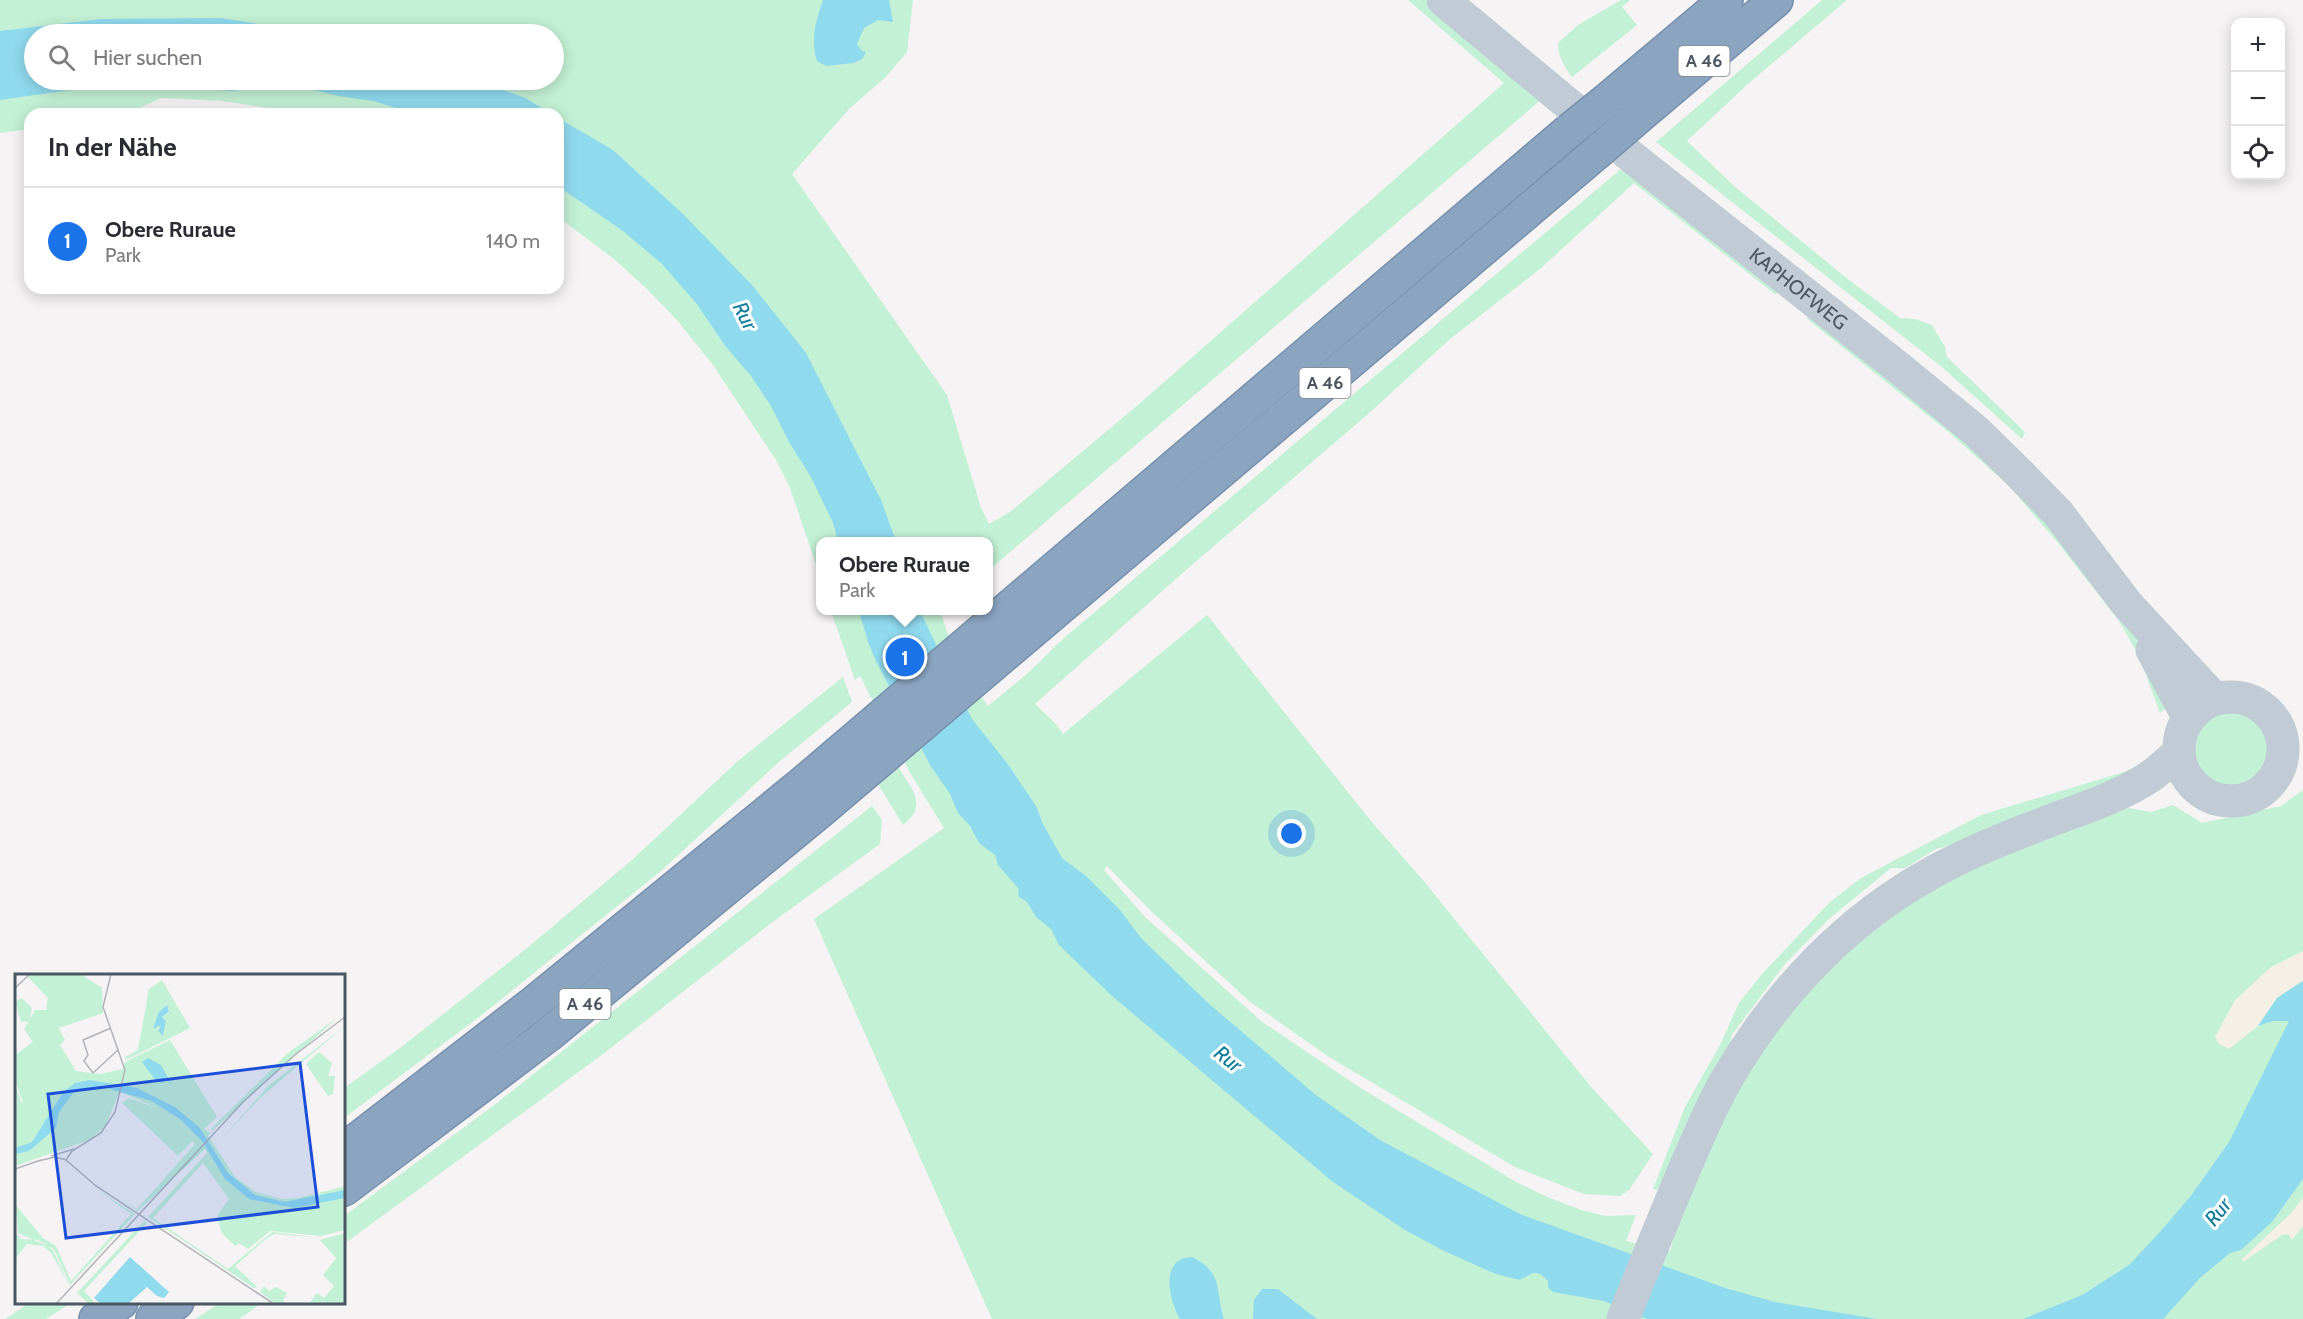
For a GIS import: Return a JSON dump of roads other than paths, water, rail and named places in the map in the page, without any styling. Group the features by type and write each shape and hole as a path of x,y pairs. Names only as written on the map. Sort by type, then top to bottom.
{"highway":[{"name":"A 46","path":"345,1188 548,1035 821,810 1043,600 1570,130 1726,0"},
{"name":"A 46","path":"345,1149 534,1003 801,785 1043,600 1596,153 1776,0"},
{"path":"96,1319 118,1304"},
{"path":"153,1319 174,1304"}],"main road":[{"name":"KAPHOFWEG","path":"1443,0 1624,151 1976,431 2058,513 2127,604 2215,699"},
{"name":"KAPHOFWEG","path":"2127,604 2188,718"},
{"path":"2235,697 2255,703 2292,737 2283,752 2290,766 2256,795 2240,800 2224,800 2208,796 2195,786 2184,771 2179,752 2183,729 2188,718 2200,707 2215,699 2235,697"},
{"path":"1623,1319 1708,1116 1728,1077 1762,1026 1797,981 1832,944 1873,910 1935,871 2009,836 2103,801 2151,776 2179,752"},
{"path":"2103,801 2195,786"}],"water":[{"path":"823,0 889,0 893,22 878,20 864,28 857,44 862,51 866,52 862,59 854,63 826,66 817,61 814,45 816,23"},
{"path":"221,18 258,24 59,24 101,19"},
{"path":"24,28 24,90 70,90 0,100 0,31"},
{"path":"313,90 504,90 542,108 396,108 373,101"},
{"name":"Rur","path":"564,121 613,150 683,214 752,285 806,353 881,500 895,537 837,537 833,523 811,477 789,442 771,406 696,303 662,264 623,231 565,191"},
{"name":"Rur","path":"860,615 922,615 972,719 1007,763 1036,806 1062,858 1086,876 1120,910 1141,938 1207,1002 1316,1095 1380,1140 1520,1214 1725,1288 1775,1302 1877,1319 1647,1319 1604,1301 1553,1292 1548,1288 1548,1281 1537,1273 1520,1280 1496,1274 1442,1250 1405,1230 1333,1182 1112,996 1059,945 1051,929 1036,917 1027,902 1019,897 1018,888 998,865 995,855 979,843 970,826 958,813 950,794 930,765 868,642"},
{"name":"Rur","path":"2303,981 2303,1179 2272,1222 2241,1250 2230,1253 2200,1278 2163,1319 2023,1319 2082,1295 2129,1265 2190,1197 2229,1142 2289,1021 2273,1021 2258,1026 2277,998"},
{"path":"1192,1257 1209,1269 1214,1276 1224,1319 1180,1319 1170,1291 1171,1272 1175,1264 1182,1259"},
{"path":"1262,1289 1278,1289 1317,1319 1253,1319 1254,1300"}],"place":[{"name":"Obere Ruraue","path":"905,657"}]}
